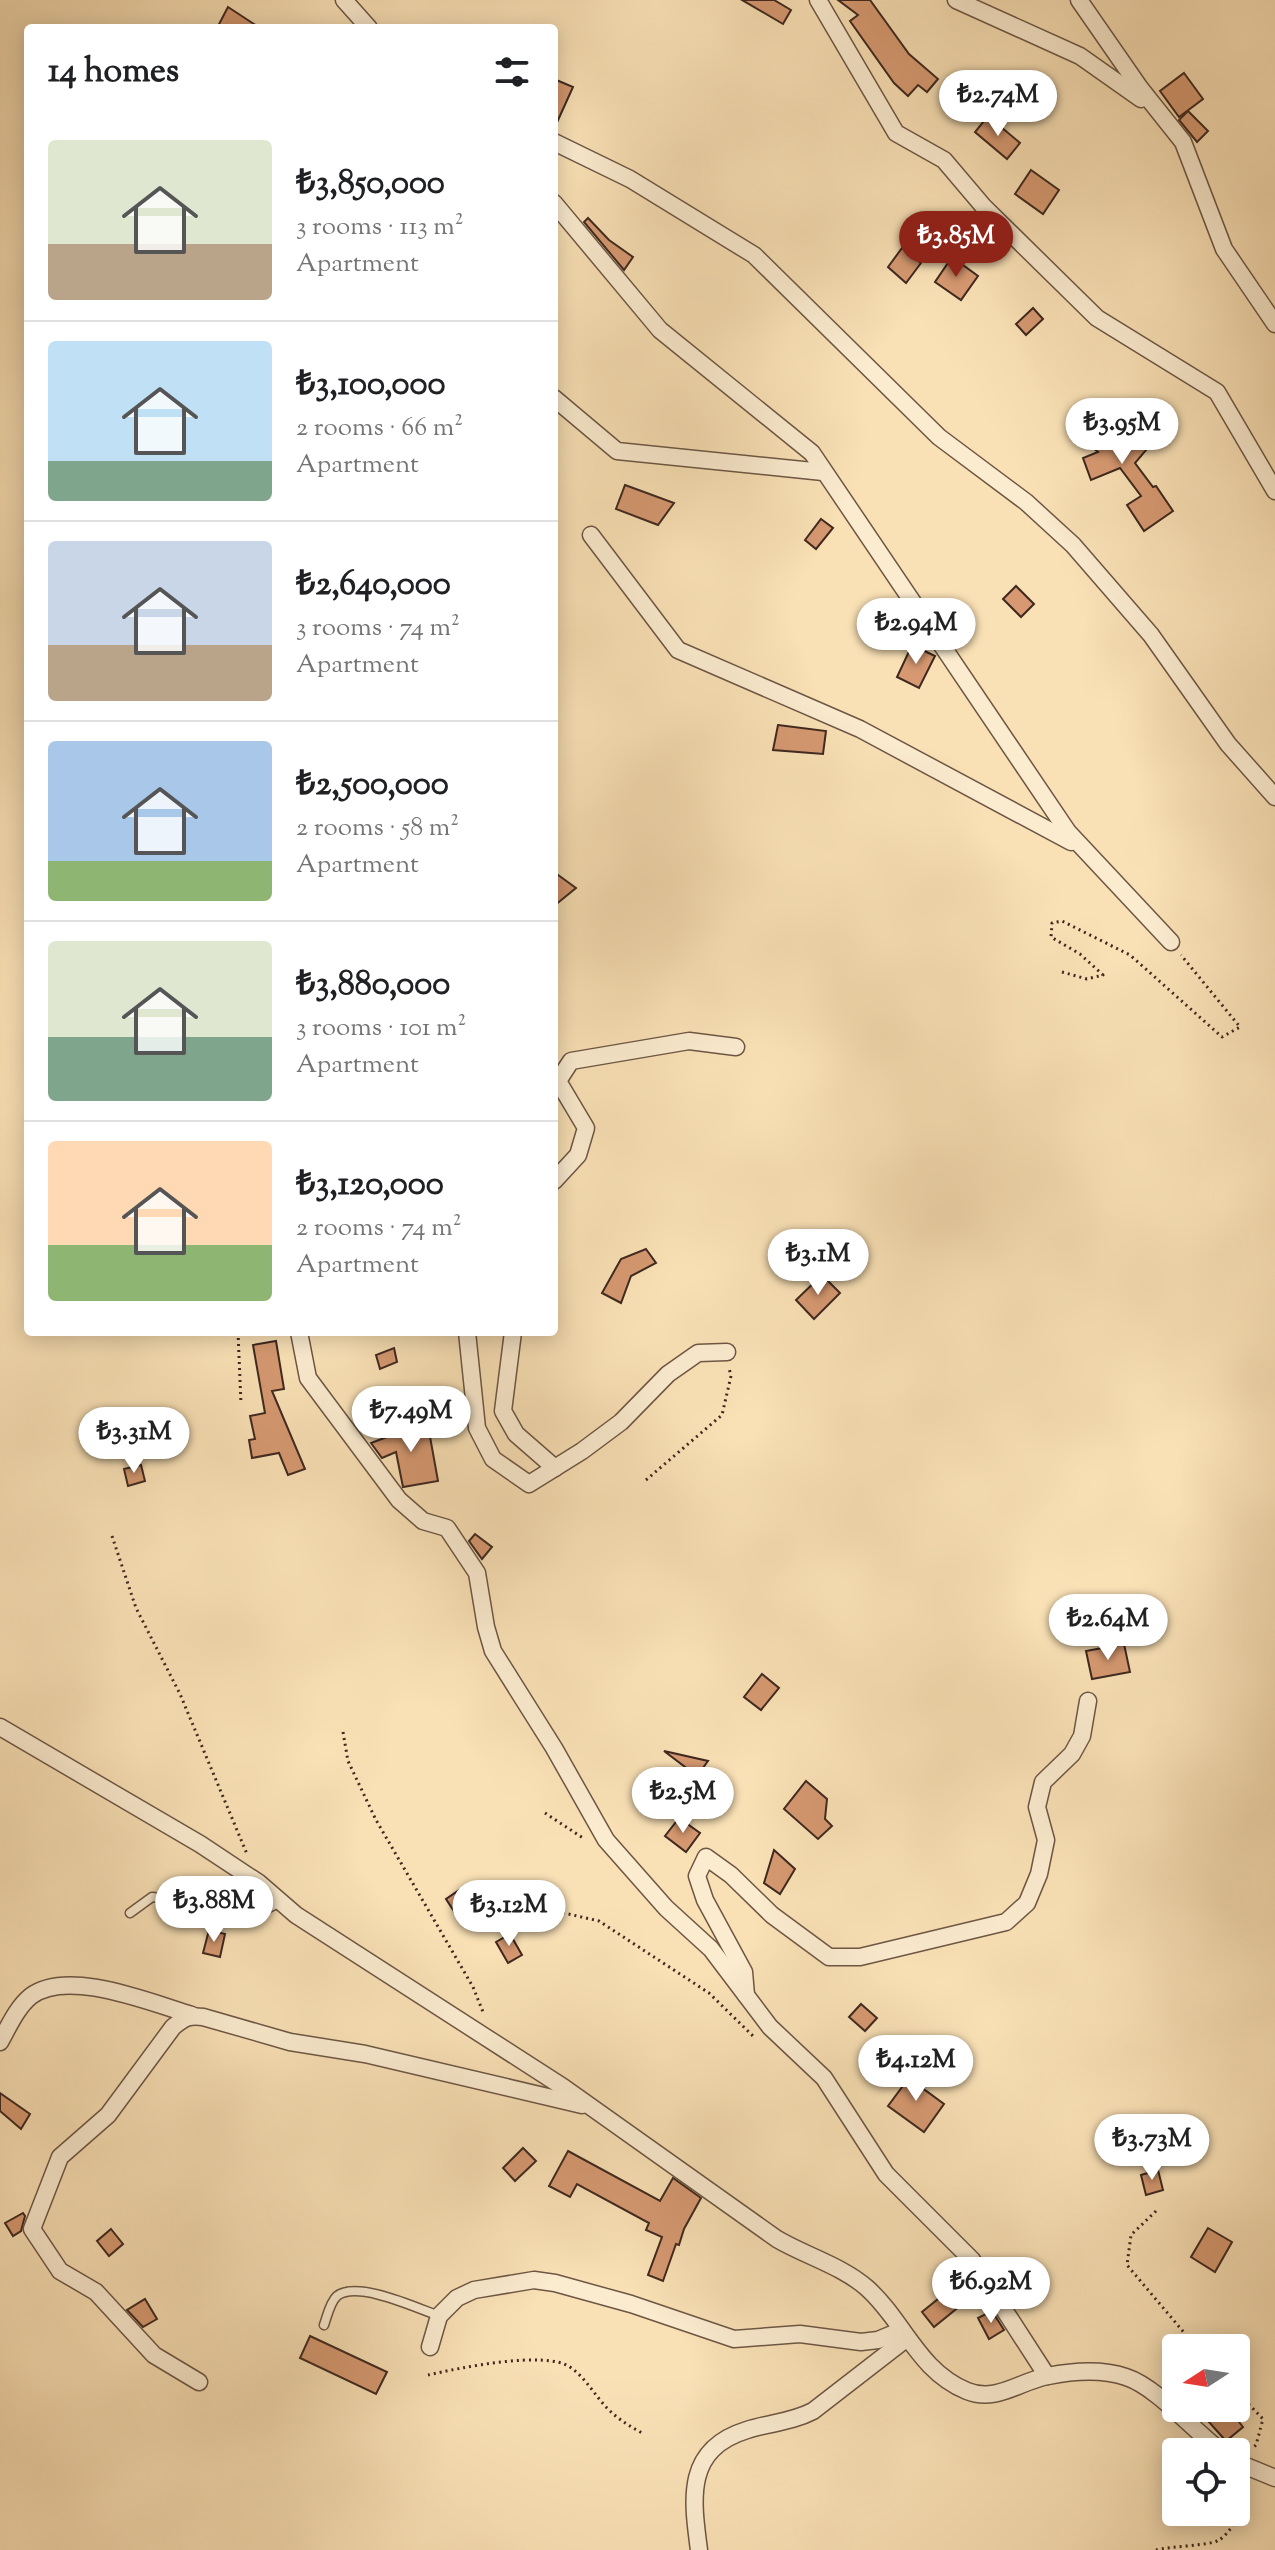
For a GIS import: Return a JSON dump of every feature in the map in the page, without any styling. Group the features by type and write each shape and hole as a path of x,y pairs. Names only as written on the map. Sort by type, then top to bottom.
{"street":[{"path":"344,0 365,24"},
{"path":"818,0 896,133 944,160 983,206 1097,318 1217,392 1275,491"},
{"path":"956,0 1080,56 1159,112"},
{"path":"1079,0 1183,142 1224,249 1275,324"},
{"path":"558,144 630,179 754,255 939,437 1026,502 1073,545 1151,635 1228,744 1275,797"},
{"path":"558,208 660,330 812,453 1068,832 1171,942"},
{"path":"558,401 617,451 823,472"},
{"path":"591,535 678,650 860,729 1082,848"},
{"path":"558,1177 578,1155 586,1128 558,1081 571,1061 689,1041 736,1047"},
{"path":"300,1336 308,1378 399,1500 423,1521 447,1528 477,1573 493,1651 554,1748 606,1840 666,1908 711,1949 770,2027 824,2078 886,2174 972,2260 1047,2376"},
{"path":"467,1336 477,1428 493,1459 529,1484 621,1422 668,1374 698,1353 727,1352"},
{"path":"512,1336 503,1411 516,1434 555,1468"},
{"path":"747,1997 744,1972 705,1900 697,1876 706,1857 731,1875 772,1915 829,1957 860,1957 1006,1922 1027,1903 1039,1874 1046,1840 1037,1807 1043,1782 1072,1754 1082,1736 1088,1701"},
{"path":"0,1727 200,1844 259,1883 280,1902 592,2107 777,2239 804,2255 844,2271 867,2288 896,2319 920,2358 944,2379 969,2392 990,2396 1047,2376 1101,2371 1129,2378 1150,2391 1205,2438"},
{"path":"0,2042 13,2018 31,1996 56,1987 80,1986 290,2042 365,2054 592,2107"},
{"path":"192,2015 173,2027 108,2115 60,2157 32,2229 60,2271 96,2292 154,2355 199,2382"},
{"path":"430,2347 439,2316 457,2298 474,2290 534,2280 631,2304 734,2339 800,2334 861,2342 904,2334"},
{"path":"699,2550 693,2497 696,2474 703,2460 721,2443 745,2430 798,2418 813,2411 904,2334"},
{"path":"1250,2467 1275,2478"}],"lane":[{"path":"130,1913 152,1897 267,1909 280,1902"},
{"path":"324,2325 334,2299 349,2291 372,2293 439,2316"}],"path":[{"path":"1062,972 1087,979 1103,975 1080,954 1051,937 1052,923 1062,921 1130,955 1222,1037 1240,1027 1171,942"},
{"path":"238,1336 241,1404"},
{"path":"646,1480 722,1415 731,1376 727,1352"},
{"path":"112,1536 136,1608 180,1694 248,1856"},
{"path":"343,1732 348,1761 376,1820 473,1987 495,2042"},
{"path":"551,1910 599,1921 709,1993 754,2037"},
{"path":"1156,2211 1131,2235 1127,2265 1185,2334"},
{"path":"428,2375 530,2359 557,2361 581,2376 616,2415 644,2434"},
{"path":"1250,2406 1263,2419 1256,2445 1250,2450"},
{"path":"1156,2550 1183,2544 1211,2543 1221,2539 1230,2526"}],"building":[{"path":"742,0 774,0 791,10 783,24"},
{"path":"838,0 870,0 909,54 938,79 927,92 918,85 908,96 894,83 850,21 858,15"},
{"path":"228,7 254,24 219,24"},
{"path":"1184,73 1203,99 1179,117 1160,91"},
{"path":"558,81 573,87 558,120"},
{"path":"1188,111 1208,131 1197,142 1179,120"},
{"path":"988,116 1020,143 1007,159 975,132"},
{"path":"1031,170 1059,190 1043,214 1015,194"},
{"path":"588,218 609,240 633,257 624,270 584,222"},
{"path":"902,248 921,263 906,283 888,267"},
{"path":"952,257 978,276 961,300 935,282"},
{"path":"1033,308 1043,319 1026,335 1016,324"},
{"path":"1096,409 1147,449 1135,463 1173,511 1144,531 1127,505 1141,496 1120,468 1091,480 1083,458 1098,452 1076,434"},
{"path":"625,485 674,503 658,525 616,509"},
{"path":"821,519 833,528 816,549 805,540"},
{"path":"1016,586 1034,604 1021,617 1003,599"},
{"path":"903,608 923,637 915,645 892,618"},
{"path":"912,645 935,656 919,688 897,677"},
{"path":"778,725 826,731 823,754 773,750"},
{"path":"558,875 576,888 558,903"},
{"path":"646,1249 656,1263 631,1276 621,1303 602,1293 621,1259"},
{"path":"822,1275 840,1293 814,1319 796,1300"},
{"path":"276,1341 284,1389 272,1391 305,1469 288,1475 279,1453 252,1458 249,1440 255,1439 250,1416 265,1413 253,1345"},
{"path":"394,1348 397,1362 380,1369 376,1355"},
{"path":"427,1420 438,1481 403,1487 396,1452 382,1458 371,1443 408,1429 407,1423"},
{"path":"141,1465 145,1481 128,1486 124,1469"},
{"path":"475,1534 492,1547 482,1559 469,1541"},
{"path":"1124,1644 1130,1672 1092,1679 1086,1651"},
{"path":"762,1674 779,1688 761,1710 744,1697"},
{"path":"664,1751 708,1761 697,1776"},
{"path":"806,1781 827,1799 825,1819 832,1826 818,1839 784,1809"},
{"path":"679,1818 700,1833 686,1852 665,1836"},
{"path":"774,1850 795,1869 780,1894 764,1883"},
{"path":"468,1884 486,1910 463,1925 446,1899"},
{"path":"209,1930 225,1934 220,1957 203,1953"},
{"path":"510,1934 522,1955 508,1963 496,1942"},
{"path":"861,2004 877,2018 865,2031 849,2017"},
{"path":"914,2071 926,2081 921,2087 944,2104 924,2132 888,2106"},
{"path":"0,2093 30,2114 21,2129 0,2111"},
{"path":"523,2148 536,2161 515,2181 503,2168"},
{"path":"568,2151 660,2201 673,2178 701,2198 679,2245 676,2244 663,2281 648,2275 662,2237 646,2230 649,2223 577,2184 570,2197 549,2186"},
{"path":"1158,2170 1163,2190 1146,2195 1141,2175"},
{"path":"23,2213 21,2231 13,2236 5,2223"},
{"path":"1208,2228 1232,2242 1215,2272 1191,2257"},
{"path":"111,2229 123,2244 109,2256 97,2241"},
{"path":"954,2286 966,2301 934,2327 922,2312"},
{"path":"145,2299 157,2319 143,2327 127,2310"},
{"path":"992,2311 1004,2330 989,2339 978,2318"},
{"path":"310,2336 387,2372 376,2394 300,2358"},
{"path":"1209,2422 1239,2422 1243,2427 1230,2438 1223,2438"}]}
